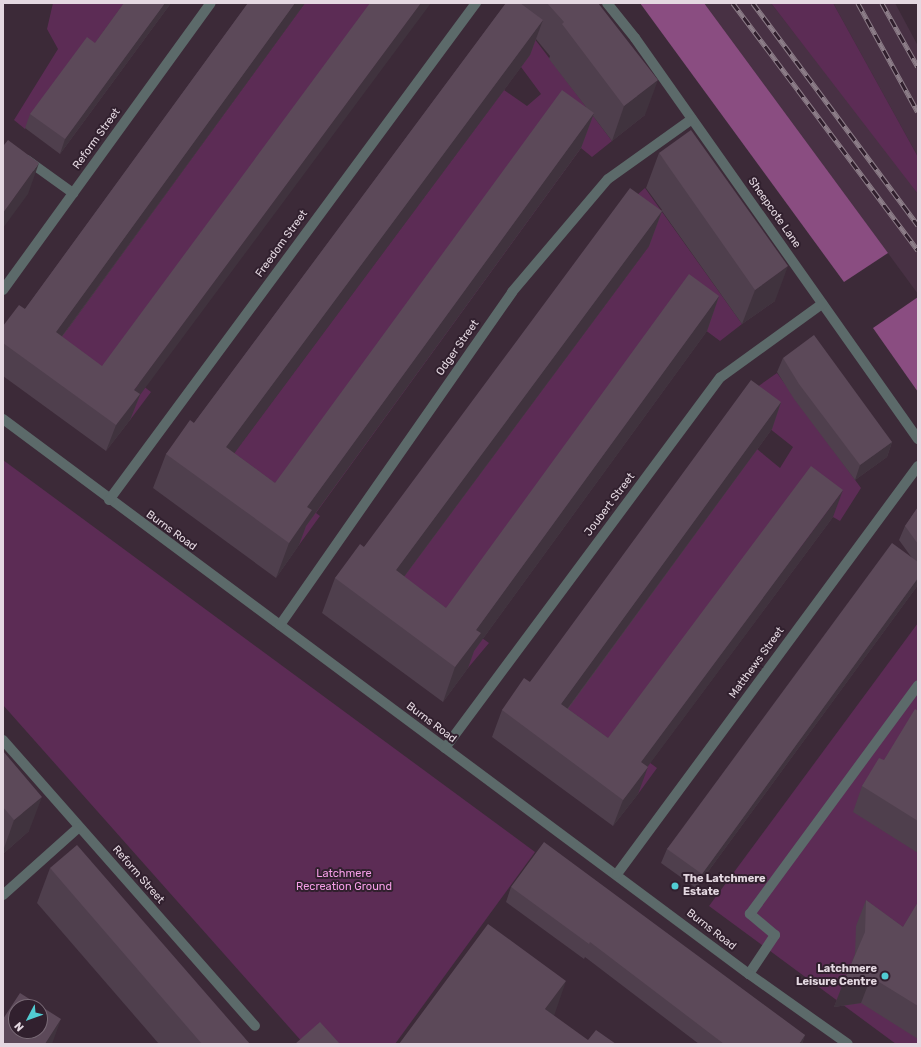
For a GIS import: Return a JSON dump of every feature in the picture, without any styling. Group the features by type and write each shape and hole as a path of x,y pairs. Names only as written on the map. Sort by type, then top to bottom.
{"street":[{"name":"Reform Street","path":"3,290 211,3"},
{"name":"Freedom Street","path":"109,500 476,3"},
{"name":"Sheepcote Lane","path":"607,3 635,38 918,439"},
{"name":"Odger Street","path":"280,625 512,292 608,179 692,119"},
{"path":"19,154 73,193"},
{"name":"Joubert Street","path":"445,748 717,383 740,362 822,304"},
{"name":"Burns Road","path":"3,419 109,500 617,874 749,974 848,1044"},
{"name":"Matthews Street","path":"617,874 918,466"},
{"path":"749,974 775,935 750,914 918,685"},
{"name":"Reform Street","path":"3,740 255,1026"},
{"path":"3,896 79,827"}],"shaded area":[{"path":"640,3 704,3 888,253 844,282"},
{"path":"704,3 771,3 899,167 918,194 918,294"},
{"path":"833,3 895,3 918,46 918,157"},
{"path":"918,297 918,392 873,328"}],"green space":[{"path":"53,3 130,3 90,58 81,52 25,129 14,120 58,49 47,29"},
{"path":"305,3 380,3 121,369 151,392 130,420 100,398 30,302 67,330"},
{"path":"771,3 833,3 918,157 918,194"},
{"path":"512,9 612,141 592,157 581,148 316,513 320,516 299,545 177,455 234,453 504,90 527,106 541,94 521,67 490,43"},
{"path":"645,188 742,324 720,341 677,309 457,620 489,643 468,668 402,579 649,246 611,218"},
{"path":"777,373 861,488 840,521 833,517 618,739 657,768 638,794 575,748 534,677 571,704 757,449 780,468 793,447 736,402"},
{"name":"Latchmere Recreation Ground","path":"3,460 535,852 395,1044 304,1044 3,705"},
{"path":"918,623 918,1044 896,1044 709,906"}],"building":[{"path":"124,3 165,3 65,139 30,114 87,37 95,43"},
{"path":"248,3 295,3 56,332 102,366 370,3 421,3 134,390 140,394 116,425 3,343 3,326 19,305 25,309"},
{"path":"506,3 520,3 543,20 226,447 275,483 562,90 594,113 307,507 312,510 289,543 166,454 190,420 194,423"},
{"path":"547,3 598,3 658,80 624,106 562,24 564,22"},
{"path":"691,130 788,266 755,290 659,153"},
{"path":"8,140 39,163 3,213 3,145"},
{"path":"630,188 662,211 396,570 446,608 689,274 719,296 476,630 481,633 455,667 335,578 360,544 364,547"},
{"path":"814,335 892,442 860,465 799,384 783,358"},
{"path":"751,380 781,402 561,704 608,738 811,466 843,490 641,762 648,767 623,800 502,710 524,678 530,682"},
{"path":"918,507 918,544 905,526"},
{"path":"892,543 918,562 918,578 702,874 667,849"},
{"path":"915,709 918,711 918,821 862,786 879,758 884,760"},
{"path":"3,751 42,797 14,820 3,807"},
{"path":"544,842 805,1035 799,1044 724,1044 590,942 589,944 511,887"},
{"path":"77,845 250,1044 202,1044 50,868"},
{"path":"866,900 903,927 918,902 918,1006 871,977 844,981 865,932"},
{"path":"488,924 566,981 545,1009 588,1040 596,1030 616,1044 399,1044"},
{"path":"20,993 29,999 16,999"},
{"path":"8,1011 8,1039 48,1039 48,1011 61,1019 45,1044 3,1044 3,1019"},
{"path":"320,1022 340,1044 295,1044"}],"railway":[{"path":"733,3 918,250"},
{"path":"753,3 918,225"},
{"path":"858,3 918,112"},
{"path":"882,3 918,67"}],"place":[{"name":"The Latchmere Estate","path":"675,886"},
{"name":"Latchmere Leisure Centre","path":"885,976"}]}
